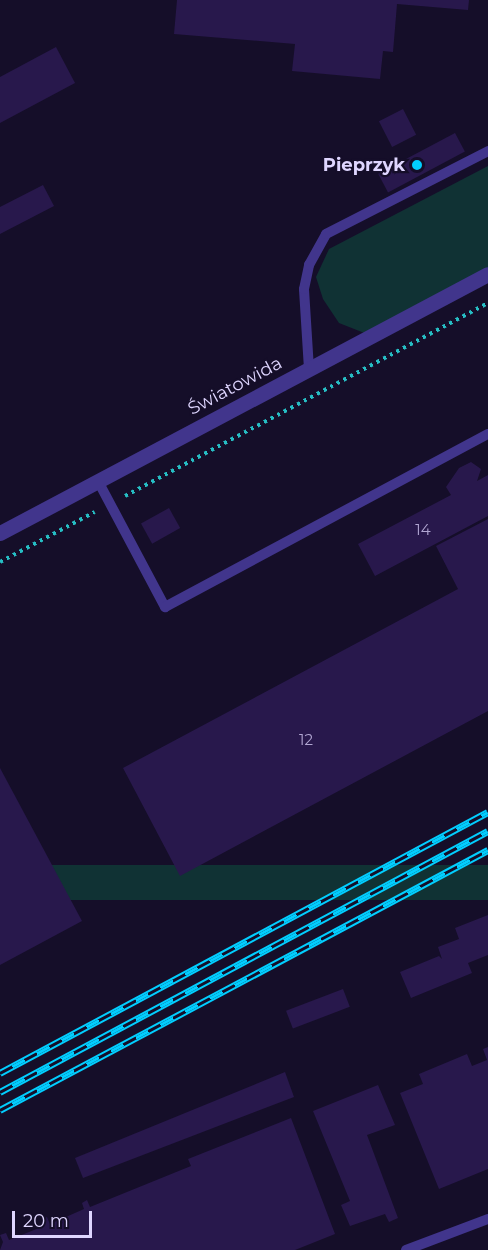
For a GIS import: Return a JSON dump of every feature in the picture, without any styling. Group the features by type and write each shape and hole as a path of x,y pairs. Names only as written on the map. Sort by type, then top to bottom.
{"street":[{"name":"Światowida","path":"0,533 488,274"}],"lane":[{"path":"309,369 304,289 309,264 326,234 488,150"},
{"path":"98,481 165,607 488,434"},
{"path":"406,1250 488,1219"}],"path":[{"path":"129,494 488,303"},
{"path":"0,562 96,511"}],"green space":[{"path":"488,166 488,274 372,336 339,323 323,299 316,277 329,249"},
{"path":"0,865 488,865 488,900 0,900"}],"building":[{"path":"177,0 469,0 468,10 397,4 393,52 383,51 380,79 292,71 295,44 174,34"},
{"path":"56,47 75,83 0,123 0,77"},
{"path":"403,109 416,135 392,147 379,121"},
{"path":"455,133 465,152 388,192 378,174"},
{"path":"43,185 54,206 0,234 0,207"},
{"path":"471,462 481,469 477,481 488,475 488,516 375,576 358,544 451,495 446,487 459,468"},
{"path":"169,508 180,528 152,544 141,524"},
{"path":"488,519 488,711 180,876 123,768 458,589 436,546"},
{"path":"0,768 82,921 0,965"},
{"path":"488,915 488,955 468,963 472,973 411,998 400,972 439,956 442,959 438,947 459,939 455,928"},
{"path":"343,989 350,1007 293,1029 286,1011"},
{"path":"488,1047 488,1169 439,1189 400,1093 423,1084 419,1074 467,1054 472,1066 487,1060 483,1049"},
{"path":"285,1072 294,1097 83,1178 75,1158"},
{"path":"378,1085 395,1125 367,1135 398,1218 389,1222 385,1214 350,1226 341,1205 350,1201 313,1111"},
{"path":"291,1118 335,1234 295,1250 0,1250 3,1242 0,1235 6,1233 9,1240 44,1226 41,1219 47,1217 50,1224 84,1209 82,1203 87,1200 90,1207 191,1166 188,1159"}],"railway":[{"path":"0,1073 488,812"},
{"path":"0,1092 488,831"},
{"path":"0,1110 488,850"}],"place":[{"name":"Pieprzyk","path":"417,165"}]}
